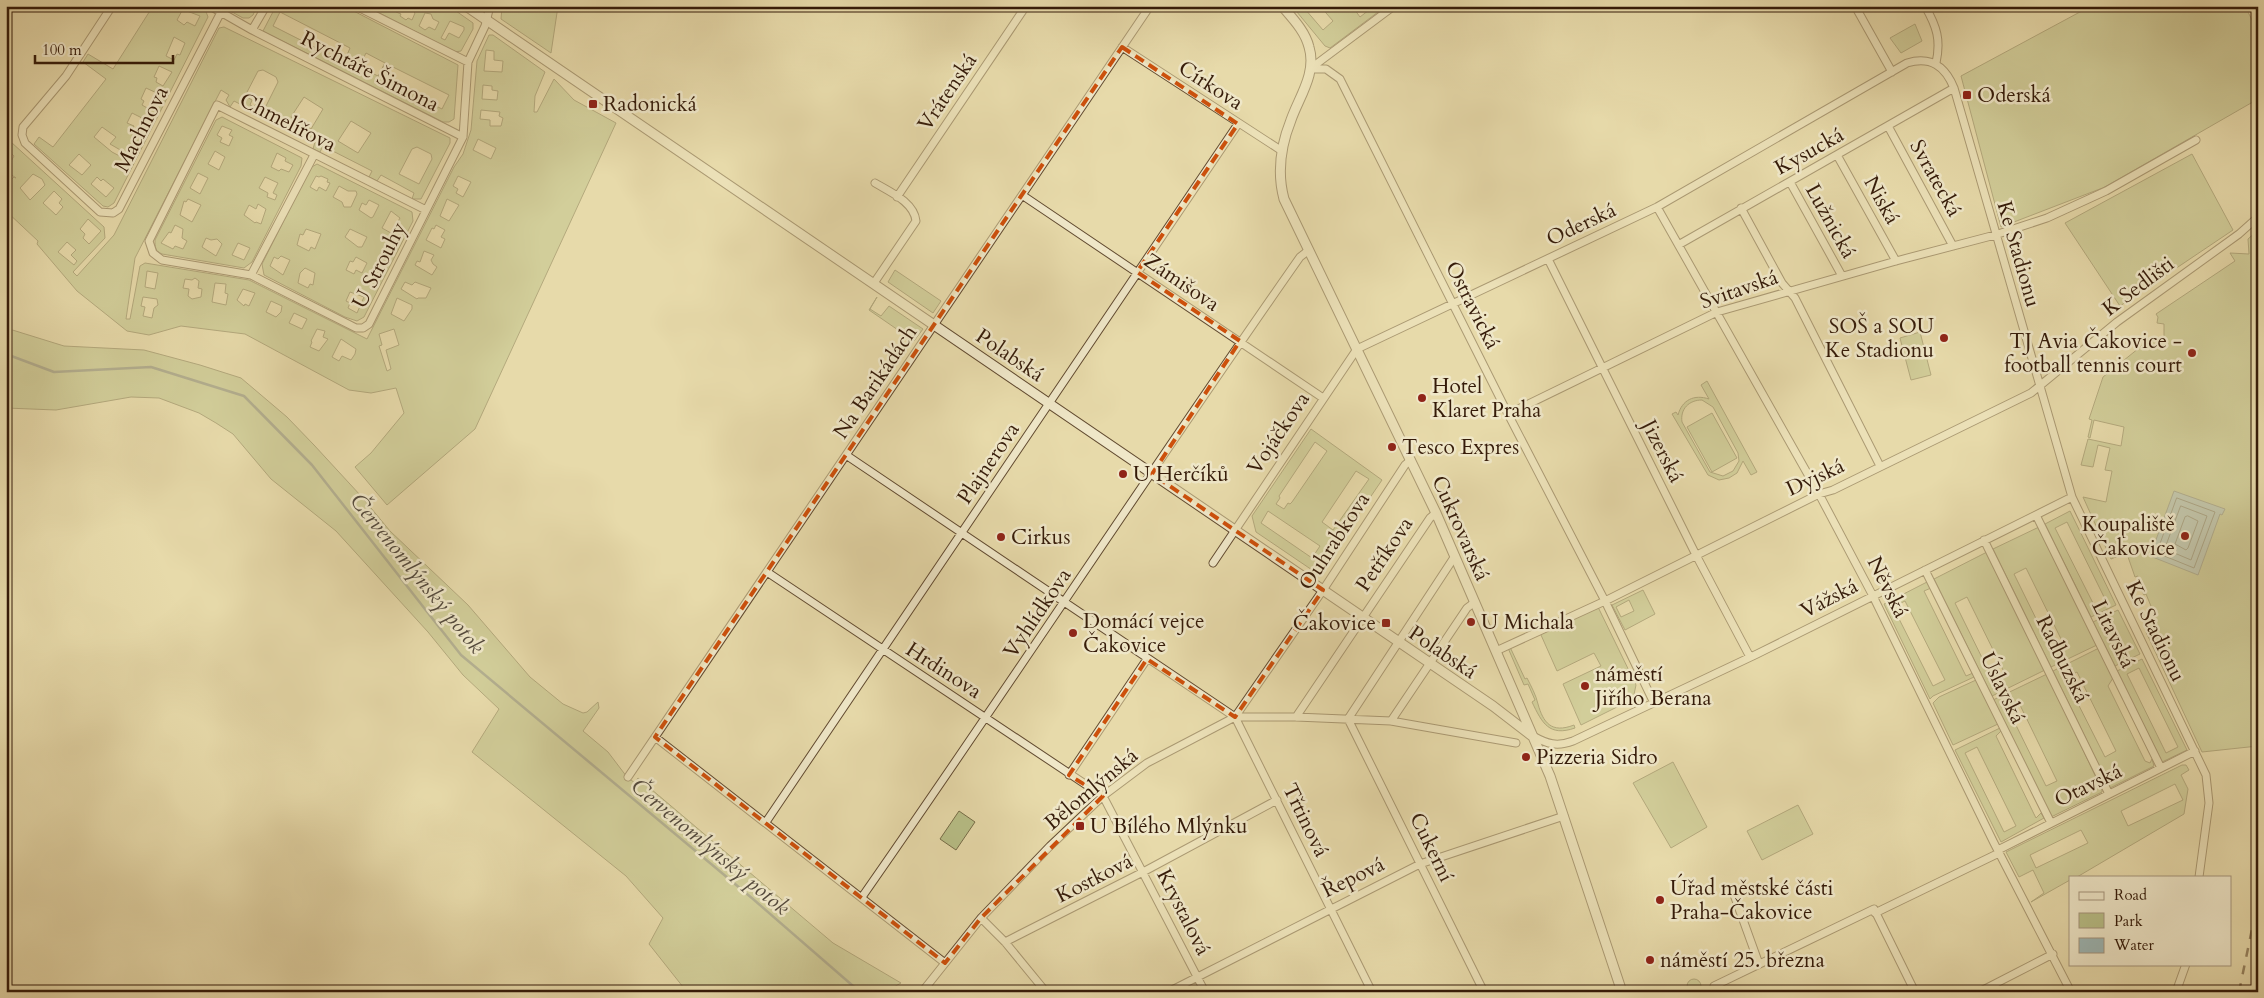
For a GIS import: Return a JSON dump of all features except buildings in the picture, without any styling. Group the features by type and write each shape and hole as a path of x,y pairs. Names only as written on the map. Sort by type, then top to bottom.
{"street":[{"name":"Machnova","path":"112,6 66,76 23,127 22,135 25,143 100,212 113,213 119,209 221,12"},
{"name":"Rychtáře Šimona","path":"210,6 252,30 463,138"},
{"path":"252,30 266,6"},
{"path":"356,6 468,62"},
{"name":"Polabská","path":"466,6 874,283 1532,736"},
{"path":"486,20 490,6"},
{"name":"Vrátenská","path":"897,197 1026,6"},
{"name":"Na Barikádách","path":"628,777 1150,6"},
{"name":"Cukrovarská","path":"1282,6 1307,40 1312,59 1311,69 1289,124 1282,150 1282,189 1288,208 1436,513 1550,776 1622,992"},
{"path":"1311,69 1394,6"},
{"path":"1855,6 1892,72 1916,60 1936,63 1940,45 1933,20 1925,6"},
{"name":"U Strouhy","path":"149,241 153,253 162,260 251,275 356,328 363,328 369,324 463,138 468,62 486,20"},
{"name":"Církova","path":"1122,47 1238,124 1282,150"},
{"name":"Ke Stadionu","path":"1936,63 1947,74 1954,88 1995,236 2072,497 2206,775 2209,802 2199,876"},
{"name":"Ostravická","path":"1311,69 1326,69 1340,79 1508,414 1605,601"},
{"name":"Oderská","path":"1357,349 1657,207 1892,72"},
{"name":"Kysucká","path":"1680,244 1954,88"},
{"name":"Chmelířova","path":"149,241 217,106 426,210"},
{"name":"Plajnerova","path":"766,822 1238,124"},
{"name":"Svratecká","path":"1888,126 1954,246"},
{"name":"Svitavská","path":"1508,414 1602,366 1717,312 1896,261 1995,236 2047,218 2106,191 2196,140"},
{"path":"251,275 314,155"},
{"name":"Niská","path":"1837,155 1896,261"},
{"name":"Lužnická","path":"1790,182 1842,276"},
{"path":"874,283 916,220 915,212 897,197 875,183"},
{"name":"Zámišova","path":"1022,195 1323,398"},
{"name":"Něvská","path":"1657,207 1680,244 1874,596 1998,851 2071,992"},
{"path":"1741,208 1788,291 1795,298 1880,466"},
{"name":"K Sedlišti","path":"2040,386 2117,322 2239,234 2258,217"},
{"name":"Vyhlídkova","path":"862,897 986,719 1240,342 1300,257 1308,250"},
{"name":"Jizerská","path":"1548,259 1696,555 1750,657"},
{"name":"Vojáčkova","path":"1213,563 1357,349"},
{"name":"Dyjská","path":"1605,601 1819,494 1833,490 2031,393 2040,386"},
{"path":"846,455 1146,659 1235,717"},
{"name":"Ouhrabkova","path":"1235,717 1322,590 1404,465 1411,460"},
{"name":"Vážská","path":"1654,702 1750,657 2072,497"},
{"name":"Petříkova","path":"1296,717 1430,518 1436,513"},
{"name":"Litavská","path":"2036,515 2162,768"},
{"name":"Radbuzská","path":"1984,540 2109,794"},
{"path":"1348,719 1455,556"},
{"name":"Úslavská","path":"1925,570 2051,822"},
{"name":"Hrdinova","path":"767,572 1103,796"},
{"path":"1496,651 1605,601 1654,702 1565,744 1550,744 1532,736"},
{"path":"1391,721 1467,608 1475,602"},
{"path":"1069,775 1146,659"},
{"name":"Bělomlýnská","path":"922,992 981,918 1050,846 1103,796 1147,763 1235,717 1296,717 1391,721 1516,743"},
{"name":"Třtinová","path":"1235,717 1372,992"},
{"name":"Cukerní","path":"1348,719 1484,992"},
{"path":"655,737 945,962"},
{"name":"Otavská","path":"1714,986 1998,851 2051,822 2195,751"},
{"name":"Krystalová","path":"1103,796 1205,992"},
{"name":"Kostková","path":"1005,942 1143,872 1277,800"},
{"name":"Řepová","path":"1168,992 1330,908 1420,864 1564,816"},
{"path":"1733,892 1759,964"},
{"path":"1875,911 1915,992"},
{"path":"981,918 1005,942 1046,992"},
{"path":"1979,992 2052,954"},
{"path":"2176,992 2185,966"}],"highlighted area":[{"path":"1122,47 1238,124 1137,272 1240,341 1152,474 1323,590 1235,717 1147,659 1069,775 1103,796 981,918 945,963 655,737"}],"green space":[{"path":"153,6 200,6 205,9 208,17 114,203 108,207 103,206 34,144 39,137 53,147 106,79 83,62 88,54 113,69","holes":["184,7 188,9 187,11 200,16 195,26 187,22 184,25 177,20","174,37 185,43 180,55 177,54 174,60 166,56","159,66 172,72 163,86 156,82 157,78 154,77","146,88 159,94 149,109 142,105 144,101 141,99","132,113 144,119 142,124 144,126 140,135 132,131 134,126 127,123","102,127 116,137 110,144 129,155 127,160 112,152 94,137","79,154 91,165 82,175 69,165","97,177 101,181 103,179 114,188 106,197 91,184"]},
{"path":"221,6 239,6 244,9 245,6 257,6 253,15 249,18 243,18"},
{"path":"276,6 344,6 458,65 454,119 449,122 443,122 263,31","holes":["280,12 350,48 344,62 273,26","366,53 385,63 378,76 359,67","385,63 449,95 442,109 378,77"]},
{"path":"366,6 399,6 396,12 401,14 400,16 406,20 408,18 412,20 415,13 408,6 449,6 473,23 473,29 461,51 455,52","holes":["425,13 431,14 433,19 439,22 435,30 429,27 425,30 419,26","450,21 464,27 464,30 459,38 449,33 445,40 441,38"]},
{"path":"502,6 527,8 528,6 558,6 551,53 501,19"},
{"path":"1292,6 1308,6 1305,9 1323,30 1333,21 1320,6 1352,6 1360,17 1374,6 1386,6 1330,48 1325,46"},
{"path":"2091,6 2245,6 2258,32 2258,99 2105,187 2001,227 1961,76"},
{"path":"1915,24 1922,41 1901,53 1890,38"},
{"path":"224,27 450,138 450,143 421,199 412,199 414,193 381,175 377,181 369,177 372,171 323,146 320,152 313,149 315,142 234,101 230,107 226,100 229,95 221,90 135,258 126,319 130,319 140,266 145,263 249,280 367,339 454,167 463,154 471,130 477,61 489,35 493,35 545,72 535,96 534,112 537,112 554,79 574,100 616,123 475,429 387,505 355,467 371,453 404,413 396,388 371,393 349,390 245,334 181,326 149,335 127,331 77,291 37,244 38,241 6,211 6,182 10,184 9,182 14,177 16,178 6,171 10,167 6,161 10,163 14,156 8,150 6,152 11,142 104,227 105,238 73,272 77,276 114,235 219,28","holes":["486,50 494,51 494,60 503,61 502,72 484,71","263,70 276,77 278,82 266,106 257,102 254,107 250,105 252,100 245,96 258,71","483,85 492,86 492,90 498,91 497,100 482,99","304,97 323,109 311,129 291,117","481,110 500,112 499,116 503,118 501,126 490,126 490,120 480,119","351,121 371,133 358,153 338,141","478,139 496,148 491,159 473,150","417,147 431,154 432,159 419,184 399,174 412,149","33,174 42,179 45,185 30,200 20,188","458,176 471,182 463,197 456,193 458,189 453,186","54,191 62,199 59,203 63,207 56,215 43,203","447,199 459,205 449,221 440,216","88,219 101,231 89,244 83,238 85,234 80,229","436,225 445,230 441,237 445,239 441,248 426,240 432,228 434,229","67,242 76,250 71,255 77,261 74,265 58,252","424,251 434,255 431,260 437,267 432,275 415,265 417,261 420,262","147,271 158,273 155,289 145,287","195,278 199,281 198,288 202,289 201,297 192,299 188,296 189,289 183,288 185,279 192,280","405,282 412,285 415,282 431,288 426,298 417,299 401,289","215,283 226,284 225,293 228,294 226,305 212,302","243,289 255,293 249,306 245,304 244,306 237,300","143,297 157,299 158,305 154,308 152,318 143,316 145,307 141,306","397,298 412,305 412,309 404,321 391,314","271,301 282,306 281,312 276,317 266,312","294,313 307,319 302,329 289,323","317,329 325,331 323,337 328,339 319,351 310,347","394,329 399,345 386,350 391,369 387,371 379,346 382,345 379,334","341,339 356,349 351,360 342,356 339,361 332,357"]},
{"path":"222,117 302,158 301,166 252,262 244,268 162,254 155,247 155,240 216,120","holes":["222,126 232,130 229,135 233,137 229,146 220,142 222,138 217,135","215,151 225,157 219,170 208,164","277,153 286,158 285,161 293,165 289,172 281,169 279,171 271,167","198,173 208,178 200,194 190,188","265,177 278,183 273,193 277,195 275,200 267,197 268,193 259,188","188,199 201,205 192,222 180,215 184,201 186,202","258,204 266,209 261,224 255,223 244,215 249,205 256,209","175,225 183,229 182,238 187,241 183,249 175,246 173,249 161,243 169,232 171,233","206,238 211,240 217,239 222,244 216,256 202,247","238,243 250,248 244,260 232,255"]},
{"path":"2192,154 2233,230 2120,306 2065,223"},
{"path":"317,164 412,212 413,221 364,317 357,321 345,317 264,275 262,264 310,168","holes":["316,176 328,179 327,182 330,183 326,191 319,187 317,191 310,187","339,186 348,191 356,191 357,194 351,207 344,207 342,202 333,197","369,200 379,205 373,217 371,218 359,210 362,203 366,205","391,211 400,218 391,233 382,228","306,229 321,234 315,249 311,247 309,251 297,245 300,234 303,235","350,229 367,237 362,247 358,247 345,237","281,256 290,260 283,275 270,266 274,257 278,259","356,257 367,263 362,273 356,270 354,274 346,270 350,261 353,262","305,268 315,273 313,285 310,284 308,288 298,283 300,273","350,292 364,297 357,313 348,308 350,303 346,301"]},
{"path":"2258,230 2258,746 2202,752 2146,632 2152,629 2147,616 2153,611 2146,594 2144,595 2138,584 2141,582 2138,576 2135,577 2127,554 2111,559 2083,497 2106,502 2112,471 2105,470 2110,448 2098,445 2093,467 2081,465 2088,439 2121,446 2124,427 2094,420 2090,438 2088,437 2092,420 2089,419 2103,377 2149,340 2157,340 2157,344 2164,344 2164,324 2157,323 2158,317 2156,314 2235,261 2230,253 2249,254 2248,239"},
{"path":"895,270 941,301 933,313 888,282"},
{"path":"877,297 870,309 881,316 889,306 923,329 914,341 869,310"},
{"path":"6,328 64,346 144,350 241,378 287,417 361,496 390,531 468,605 530,677 563,704 583,713 587,712 598,702 599,708 583,731 608,752 627,777 635,783 638,778 833,943 901,983 885,992 687,992 649,944 663,918 626,876 472,752 499,709 463,675 428,632 336,531 271,479 233,434 199,413 159,398 131,397 56,410 6,408"},
{"path":"1920,332 1931,375 1911,380 1900,338"},
{"path":"1707,381 1757,472 1751,475 1743,461 1737,473 1729,478 1719,480 1708,475 1672,414 1676,412 1678,415 1682,405 1689,399 1698,397 1709,399 1701,385","holes":["1697,400 1702,400 1713,407 1738,453 1739,461 1733,471 1723,476 1710,472 1682,422 1682,413 1686,406"]},
{"path":"1712,413 1737,458 1712,472 1687,427"},
{"path":"1311,429 1382,480 1318,574 1256,532 1252,516","holes":["1315,442 1327,451 1292,502 1288,503 1284,509 1276,504 1280,498 1279,496","1356,471 1369,479 1333,530 1322,522","1268,511 1320,546 1312,558 1261,523"]},
{"path":"2070,511 2116,605 2091,617 2045,524","holes":["2067,522 2106,601 2095,607 2055,528"]},
{"path":"2039,527 2097,645 2051,667 1993,549","holes":["2026,568 2065,647 2053,653 2014,574"]},
{"path":"1987,552 2045,670 1992,696 1934,579","holes":["1967,597 2006,676 1994,682 1955,603"]},
{"path":"1927,582 1931,588 1924,591 1966,676 1973,673 1974,677 1930,699 1884,604","holes":["1905,601 1945,680 1933,686 1893,607"]},
{"path":"1643,590 1655,614 1625,630 1612,605","holes":["1629,600 1634,611 1621,617 1616,607"]},
{"path":"1598,607 1636,685 1633,699 1581,725 1563,684 1601,666 1594,653 1557,671 1541,635 1542,632"},
{"path":"2118,610 2140,654 2115,666 2093,622"},
{"path":"1510,647 1525,679 1527,678 1532,687 1542,716 1549,725 1559,728 1574,725 1575,728 1559,731 1543,722 1532,702 1535,700 1528,684 1524,685 1508,648"},
{"path":"2099,648 2113,678 2108,686 2145,761 2150,763 2152,759 2154,766 2110,788 2053,671","holes":["2077,672 2116,751 2105,757 2065,678"]},
{"path":"2142,659 2187,750 2162,762 2117,671","holes":["2139,668 2178,747 2166,753 2127,674"]},
{"path":"2047,674 2102,792 2051,817 1993,700","holes":["2018,701 2057,781 2046,786 2007,707"]},
{"path":"1976,680 1998,724 1953,745 1933,703 1939,697"},
{"path":"2000,728 2001,731 1996,736 2034,814 2036,818 2041,813 2044,818 2001,842 1955,750","holes":["1977,747 2016,826 2004,832 1965,753"]},
{"path":"1673,762 1707,827 1671,848 1633,783"},
{"path":"2182,765 2186,765 2189,770 2181,775 2188,789 2184,814 2079,876 2069,876 2069,881 2031,902 2044,893 2033,870 2019,877 2006,852","holes":["2175,784 2183,800 2128,826 2121,811","2081,830 2088,843 2036,868 2030,855"]},
{"path":"1798,805 1813,834 1762,860 1747,831"},
{"path":"959,811 975,822 956,850 940,839"},
{"path":"1691,979 1697,979 1701,986 1697,993 1691,993 1687,989 1687,983"}],"water":[{"name":"Koupaliště Čakovice","path":"2174,491 2225,509 2222,515 2220,514 2198,575 2150,556"}],"waterway":[{"name":"Červenomlýnský potok","path":"6,354 54,372 151,367 244,396 312,465 461,655 753,899 860,992"}],"railway":[{"path":"2239,992 2258,900"}],"place":[{"name":"Oderská","path":"1967,95"},
{"name":"Radonická","path":"593,104"},
{"name":"SOŠ a SOU Ke Stadionu","path":"1944,338"},
{"name":"TJ Avia Čakovice - football tennis court","path":"2192,353"},
{"name":"Hotel Klaret Praha","path":"1422,398"},
{"name":"Tesco Expres","path":"1392,447"},
{"name":"U Herčíků","path":"1123,474"},
{"name":"Koupaliště Čakovice","path":"2185,536"},
{"name":"Cirkus","path":"1001,537"},
{"name":"U Michala","path":"1471,622"},
{"name":"Čakovice","path":"1386,623"},
{"name":"Domácí vejce Čakovice","path":"1073,633"},
{"name":"náměstí Jiřího Berana","path":"1585,686"},
{"name":"Pizzeria Sidro","path":"1526,757"},
{"name":"U Bílého Mlýnku","path":"1080,826"},
{"name":"Úřad městské části Praha-Čakovice","path":"1660,900"},
{"name":"náměstí 25. března","path":"1650,960"}]}
